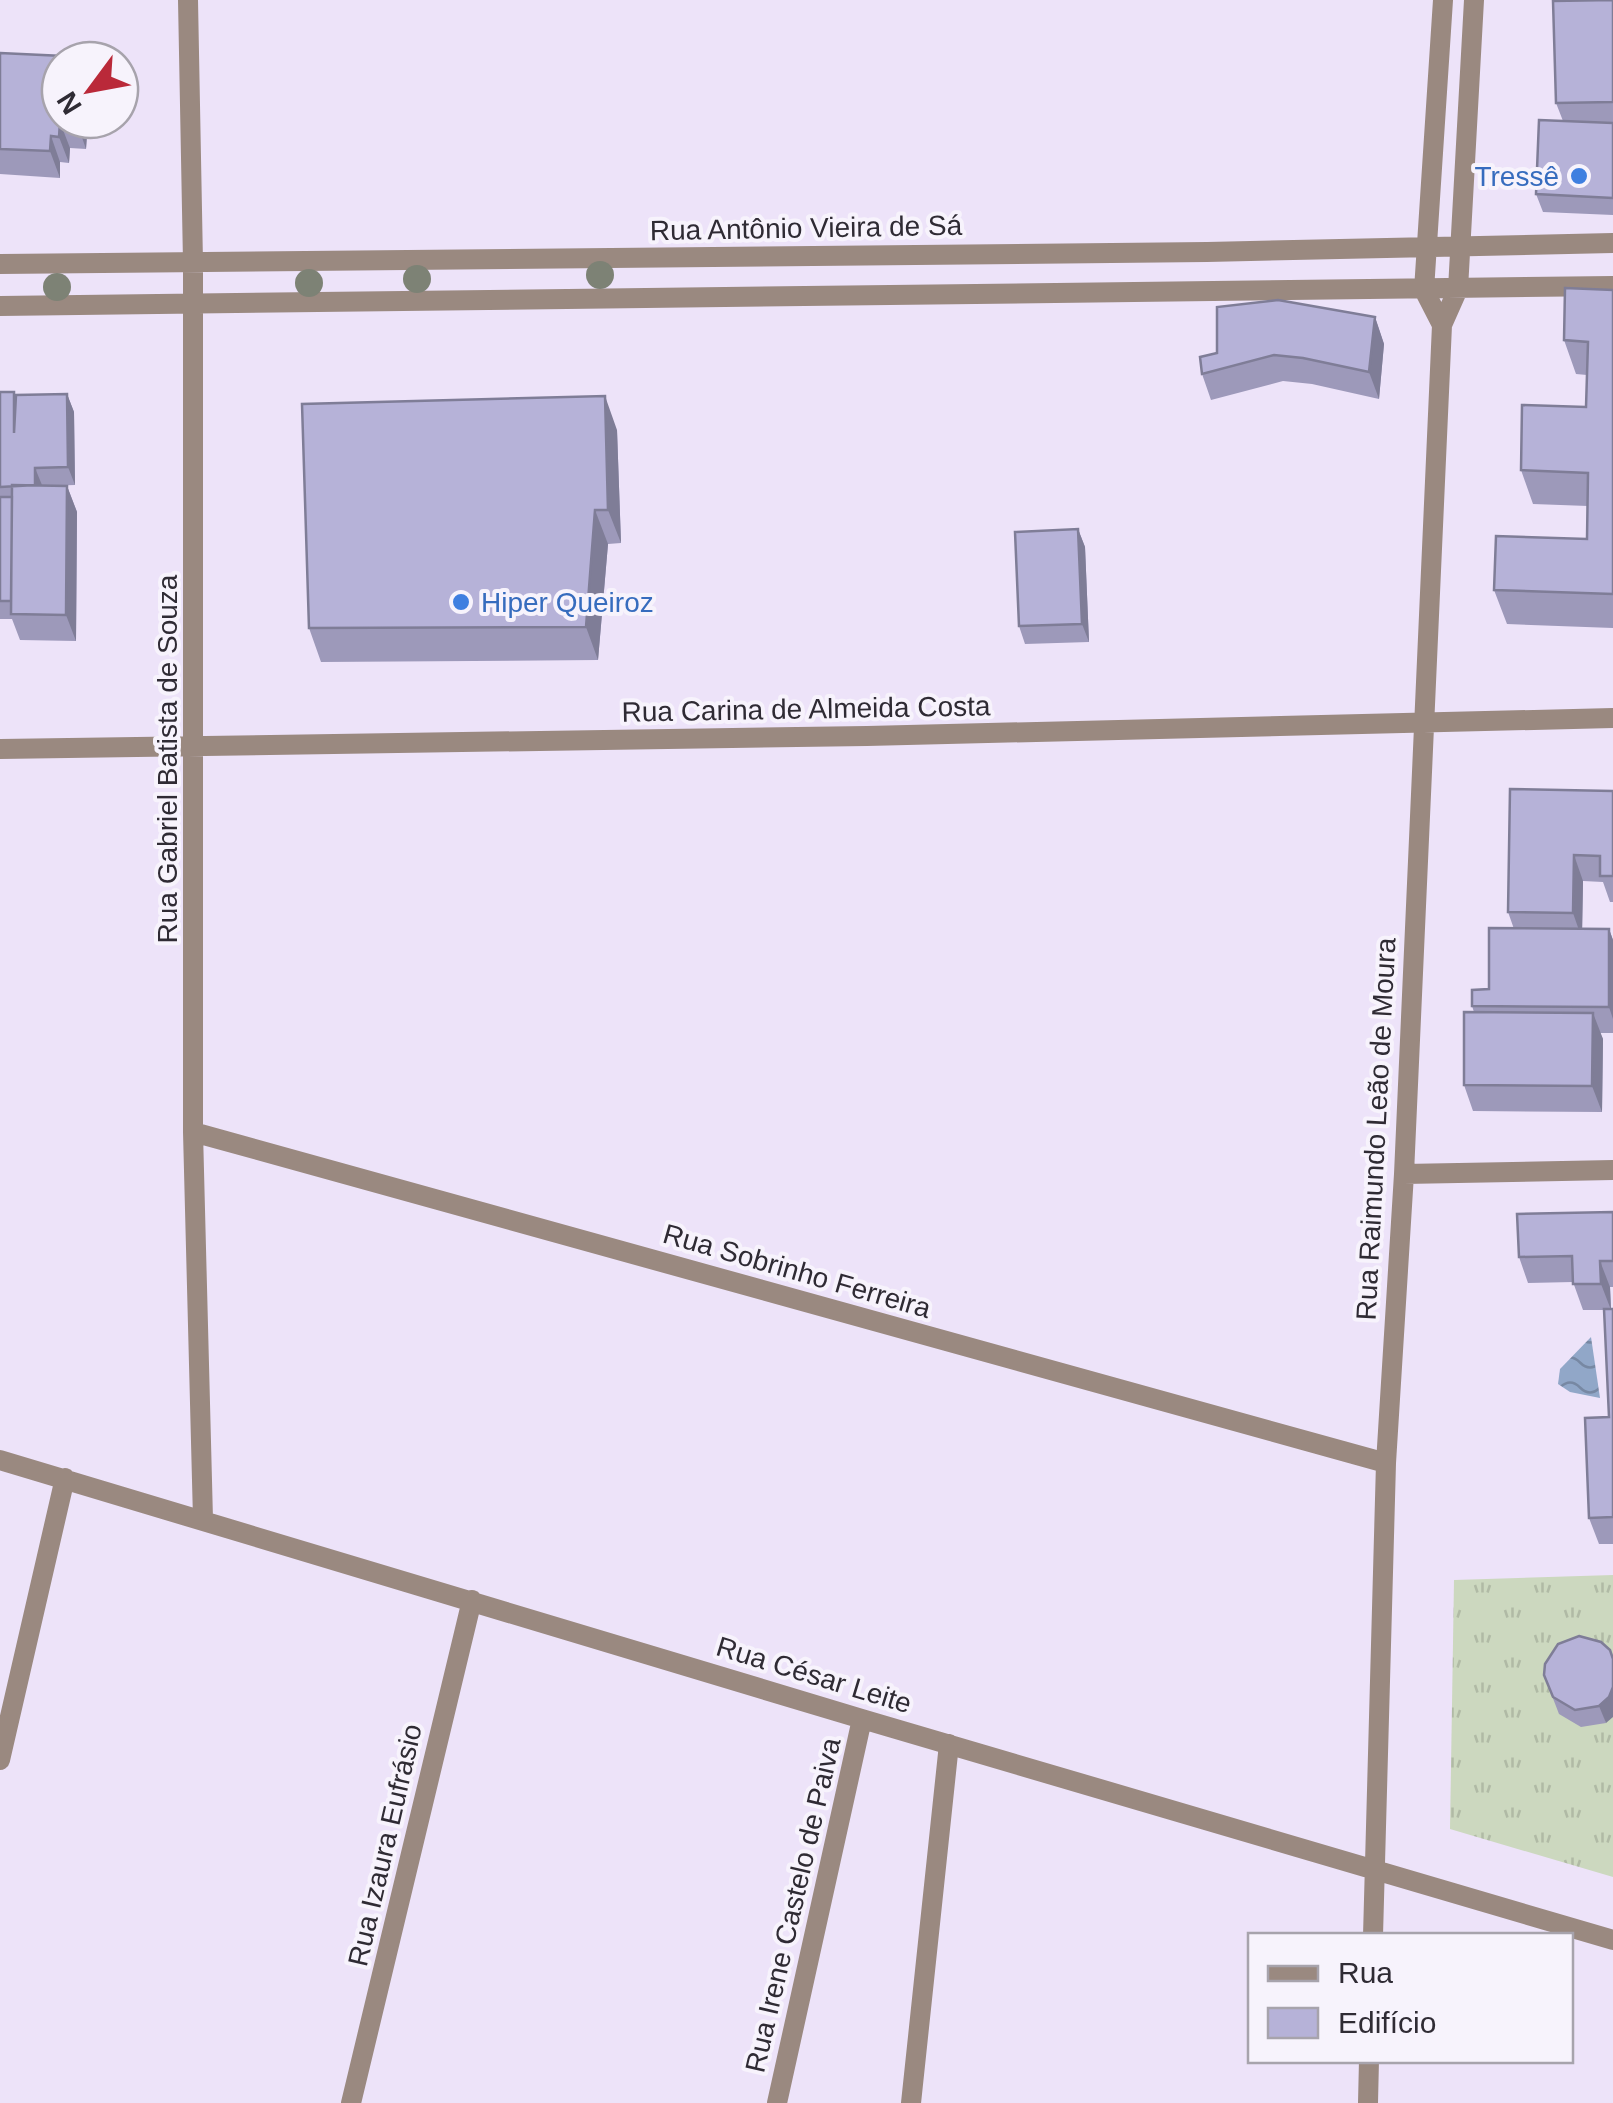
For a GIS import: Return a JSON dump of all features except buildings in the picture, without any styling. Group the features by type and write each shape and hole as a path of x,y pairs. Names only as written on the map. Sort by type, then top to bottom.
{"street":[{"name":"Rua Gabriel Batista de Souza","path":"188,0 193,262 193,1132 202,1519"},
{"path":"1442,0 1424,290 1442,325"},
{"name":"Rua Raimundo Leão de Moura","path":"1373,1933 1386,1463 1404,1174 1442,325 1458,288 1474,0"},
{"name":"Rua Antônio Vieira de Sá","path":"0,264 1613,243"},
{"path":"0,306 1613,286"},
{"name":"Rua Carina de Almeida Costa","path":"0,748 1613,718"},
{"name":"Rua Sobrinho Ferreira","path":"193,1132 1386,1463"},
{"path":"1404,1174 1613,1170"},
{"name":"Rua César Leite","path":"0,1460 862,1720 1613,1940"},
{"path":"0,1760 65,1478"},
{"name":"Rua Izaura Eufrásio","path":"351,2103 472,1600"},
{"name":"Rua Irene Castelo de Paiva","path":"777,2103 862,1720"},
{"path":"912,2103 949,1744"},
{"path":"1368,2103 1369,2063"}],"green space":[{"path":"1613,1575 1613,1877 1450,1829 1454,1580"}],"water":[{"path":"1591,1337 1600,1398 1570,1392 1558,1384 1560,1369"}],"place":[{"name":"Tressê","path":"1579,176"},
{"name":"Hiper Queiroz","path":"461,602"}]}
